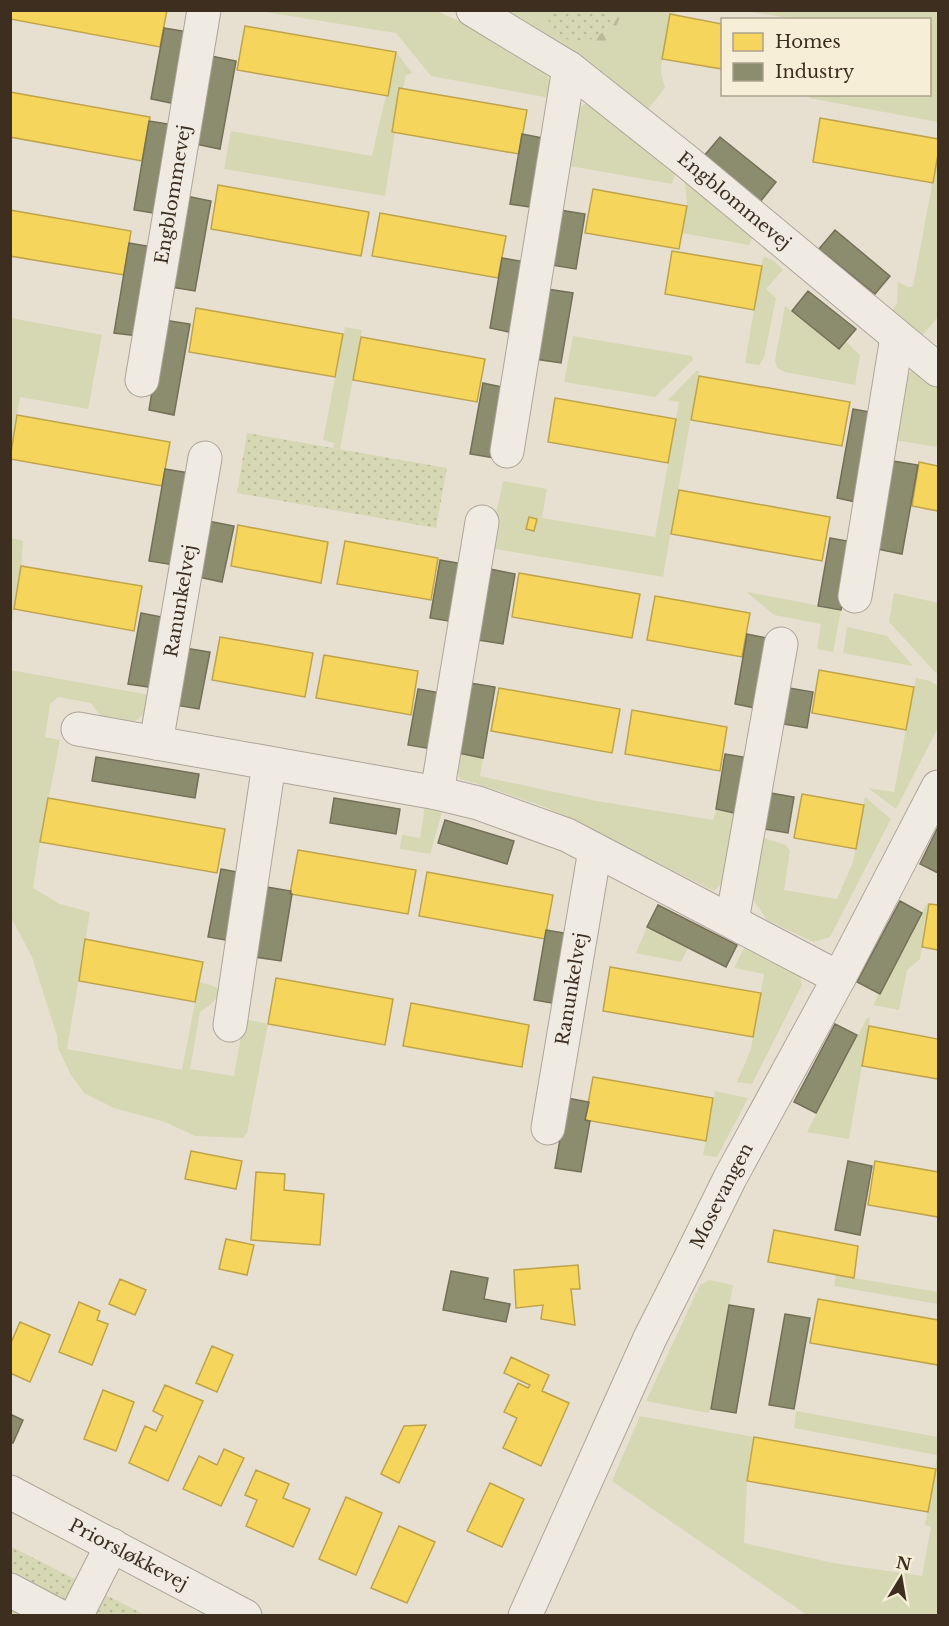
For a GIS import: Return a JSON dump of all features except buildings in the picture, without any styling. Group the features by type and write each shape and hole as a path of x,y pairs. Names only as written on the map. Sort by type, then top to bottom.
{"street":[{"name":"Engblommevej","path":"142,380 204,10"},
{"name":"Engblommevej","path":"473,10 569,68 685,160 939,370"},
{"path":"507,451 569,68"},
{"path":"855,596 897,337"},
{"name":"Ranunkelvej","path":"156,743 205,458"},
{"path":"437,793 482,522"},
{"path":"732,921 781,644"},
{"path":"78,729 437,793 478,803 567,835 839,978"},
{"path":"230,1025 269,764"},
{"name":"Mosevangen","path":"525,1616 650,1338 730,1178 839,978 939,787"},
{"name":"Ranunkelvej","path":"549,1128 596,850"},
{"name":"Priorsløkkevej","path":"10,1492 245,1616"},
{"path":"76,1616 112,1545"},
{"path":"10,1590 59,1616"}],"green space":[{"path":"546,10 613,11 609,24 601,34 580,41 568,40 558,34 550,24"},
{"path":"259,11 437,11 486,34 542,66 552,85 550,98 431,76 396,33"},
{"path":"500,11 676,11 662,59 661,72 665,88 645,113"},
{"path":"613,11 659,11 621,16 607,40 590,48 586,46 587,41 604,30 610,22"},
{"path":"746,11 938,11 938,122 809,98 809,96 931,96 931,18 789,18"},
{"path":"396,52 412,73 406,75 403,89 399,89 385,196 224,169 231,131 372,156"},
{"path":"588,102 675,173 672,184 564,165 573,112"},
{"path":"938,154 938,317 922,336 891,311 897,304 898,282 908,287 913,286"},
{"path":"685,182 753,235 749,245 682,233 687,206"},
{"path":"763,257 770,259 783,270 766,289 776,298 764,358 759,365 745,363"},
{"path":"785,306 838,349 845,341 860,355 855,385 785,372 777,368 775,360"},
{"path":"11,318 102,335 88,409 20,397 11,451"},
{"path":"345,327 362,330 340,449 333,448 334,443 323,440"},
{"path":"573,336 692,356 693,360 655,397 564,382"},
{"path":"696,371 699,371 663,577 489,548 503,481 547,489 542,518 655,537 679,402 668,400"},
{"path":"920,371 938,386 938,447 894,440 907,374"},
{"path":"247,433 447,468 436,528 237,493"},
{"path":"11,538 23,541 11,627"},
{"path":"747,592 841,610 833,652 817,649 821,624 774,615"},
{"path":"894,593 938,603 938,674 889,622"},
{"path":"847,627 887,636 913,666 843,653"},
{"path":"10,670 150,695 146,712 132,724 102,718 91,703 58,697 50,704 45,737 60,740 33,888 60,904 90,912 67,1049 182,1070 199,982 214,986 219,990 217,997 200,1012 190,1069 234,1076 244,1019 268,1024 247,1133 243,1138 195,1136 165,1122 114,1108 84,1093 71,1075 58,1048 57,1036 32,957 11,913"},
{"path":"916,678 930,681 938,686 938,728 896,809 868,788 894,792"},
{"path":"458,753 483,758 480,776 597,801 713,820 716,809 739,814 725,880 714,891 545,807 460,779 456,765"},
{"path":"865,797 891,819 830,937 813,942 767,920 751,896 761,837 785,845 790,850 784,890 837,899 853,862"},
{"path":"425,806 443,809 430,854 400,849 402,835 420,838"},
{"path":"927,903 929,904 920,959 907,970 899,1010 873,1005"},
{"path":"647,927 688,948 681,962 636,953"},
{"path":"747,942 799,971 802,985 752,1084 737,1082 751,1049 764,974 734,968"},
{"path":"867,1018 870,1018 869,1026 849,1139 807,1132"},
{"path":"715,1091 748,1098 717,1157 703,1155"},
{"path":"836,1275 938,1292 938,1304 834,1286"},
{"path":"709,1280 733,1285 711,1409 708,1413 646,1401 700,1285"},
{"path":"796,1411 938,1437 938,1615 807,1615 612,1481 640,1416 754,1437 747,1481 744,1543 833,1563 922,1576 931,1527 925,1525 937,1455 794,1428"},
{"path":"10,1546 145,1615 11,1615"}]}
